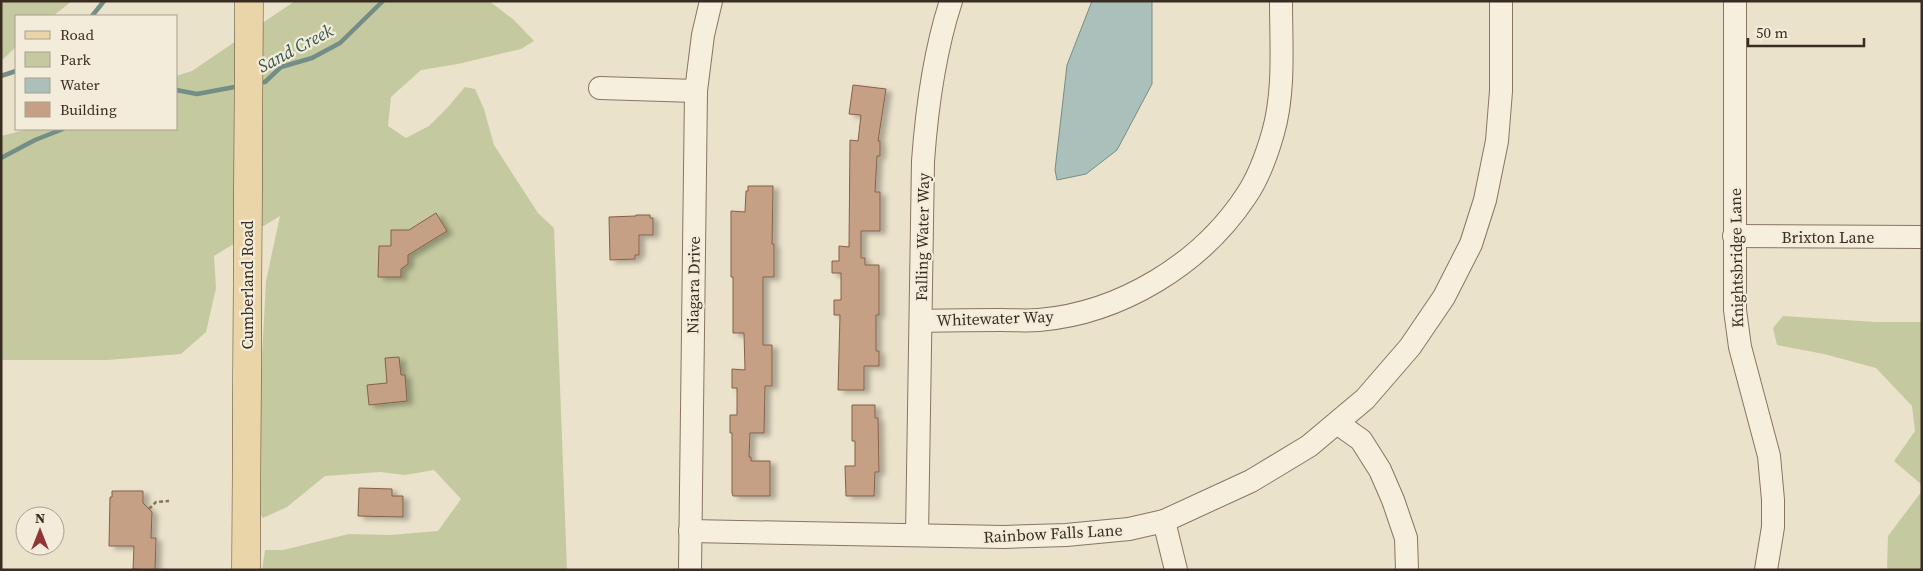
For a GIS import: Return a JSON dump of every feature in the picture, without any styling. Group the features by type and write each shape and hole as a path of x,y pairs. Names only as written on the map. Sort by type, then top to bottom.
{"main road":[{"name":"Cumberland Road","path":"246,570 249,1"}],"street":[{"name":"Niagara Drive","path":"690,570 696,91 703,35 711,1"},
{"name":"Falling Water Way","path":"917,535 922,320 923,160 927,105 937,49 951,1"},
{"name":"Whitewater Way","path":"922,320 1039,320 1087,311 1134,294 1175,268 1215,235 1246,196 1262,166 1273,132 1280,84 1281,1"},
{"name":"Rainbow Falls Lane","path":"690,531 1004,537 1066,535 1130,529 1164,521 1251,480 1309,446 1365,399 1410,347 1444,297 1471,244 1485,200 1497,141 1501,91 1501,1"},
{"name":"Knightsbridge Lane","path":"1734,1 1736,322 1740,347 1768,456 1774,527 1766,570"},
{"path":"600,88 696,91"},
{"name":"Brixton Lane","path":"1734,236 1922,237"},
{"path":"1337,423 1361,440 1380,470 1406,538 1407,570"},
{"path":"1164,521 1176,570"}],"path":[{"path":"149,509 156,502 169,501"}],"green space":[{"path":"1,1 72,1 54,15 15,15 15,48 1,61"},
{"path":"295,1 489,1 514,20 534,41 521,49 458,64 421,70 391,97 388,126 406,138 429,126 465,87 475,89 484,109 494,145 538,213 554,228 567,570 262,570 265,550 283,550 349,534 390,535 438,531 461,499 434,470 405,475 380,472 325,476 287,507 263,518 256,508 266,281 280,216 214,256 216,288 206,332 181,354 107,360 1,360 1,136 25,130 178,130 178,75 192,71"},
{"path":"1783,316 1876,322 1922,322 1922,485 1894,461 1915,431 1912,406 1876,368 1824,354 1777,345 1773,328"},
{"path":"1922,491 1922,570 1887,570 1888,536"}],"water":[{"path":"1092,1 1152,1 1152,84 1117,150 1086,174 1057,180 1055,170 1067,65"}],"building":[{"path":"853,85 886,89 878,141 880,141 880,156 877,156 875,192 880,192 880,231 861,231 861,258 865,258 865,265 879,265 879,315 876,315 876,351 879,351 879,366 864,366 864,390 838,390 840,315 834,315 834,300 841,300 841,273 832,273 832,261 839,261 839,246 849,247 850,140 858,141 861,115 849,114"},
{"path":"748,186 773,186 772,244 774,244 774,277 763,277 763,345 772,345 772,386 765,386 764,433 750,433 749,457 751,457 751,461 770,461 770,496 733,496 732,493 732,433 730,433 730,415 737,415 737,388 732,388 732,369 745,370 744,333 733,333 731,211 745,212"},
{"path":"436,213 447,231 408,255 408,264 401,269 401,277 378,277 379,246 391,246 391,230 409,230"},
{"path":"650,215 650,218 653,218 653,235 639,235 639,255 635,255 635,259 610,260 609,217"},
{"path":"399,357 401,375 405,375 407,401 369,405 367,385 387,383 385,358"},
{"path":"852,405 875,405 875,418 878,418 879,472 875,472 874,496 846,496 845,466 855,466 855,441 852,441"},
{"path":"359,488 392,489 392,496 403,496 403,517 358,516"},
{"path":"112,491 143,491 143,503 152,512 151,538 156,538 155,570 133,569 134,546 109,546 110,497 112,497"}],"waterway":[{"path":"93,15 104,1"},
{"name":"Sand Creek","path":"257,83 265,82 281,67 312,58 340,43 383,1"},
{"path":"1,76 15,71"},
{"name":"Sand Creek","path":"178,90 197,94 240,86"},
{"name":"Sand Creek","path":"1,158 35,140 60,130"}]}
